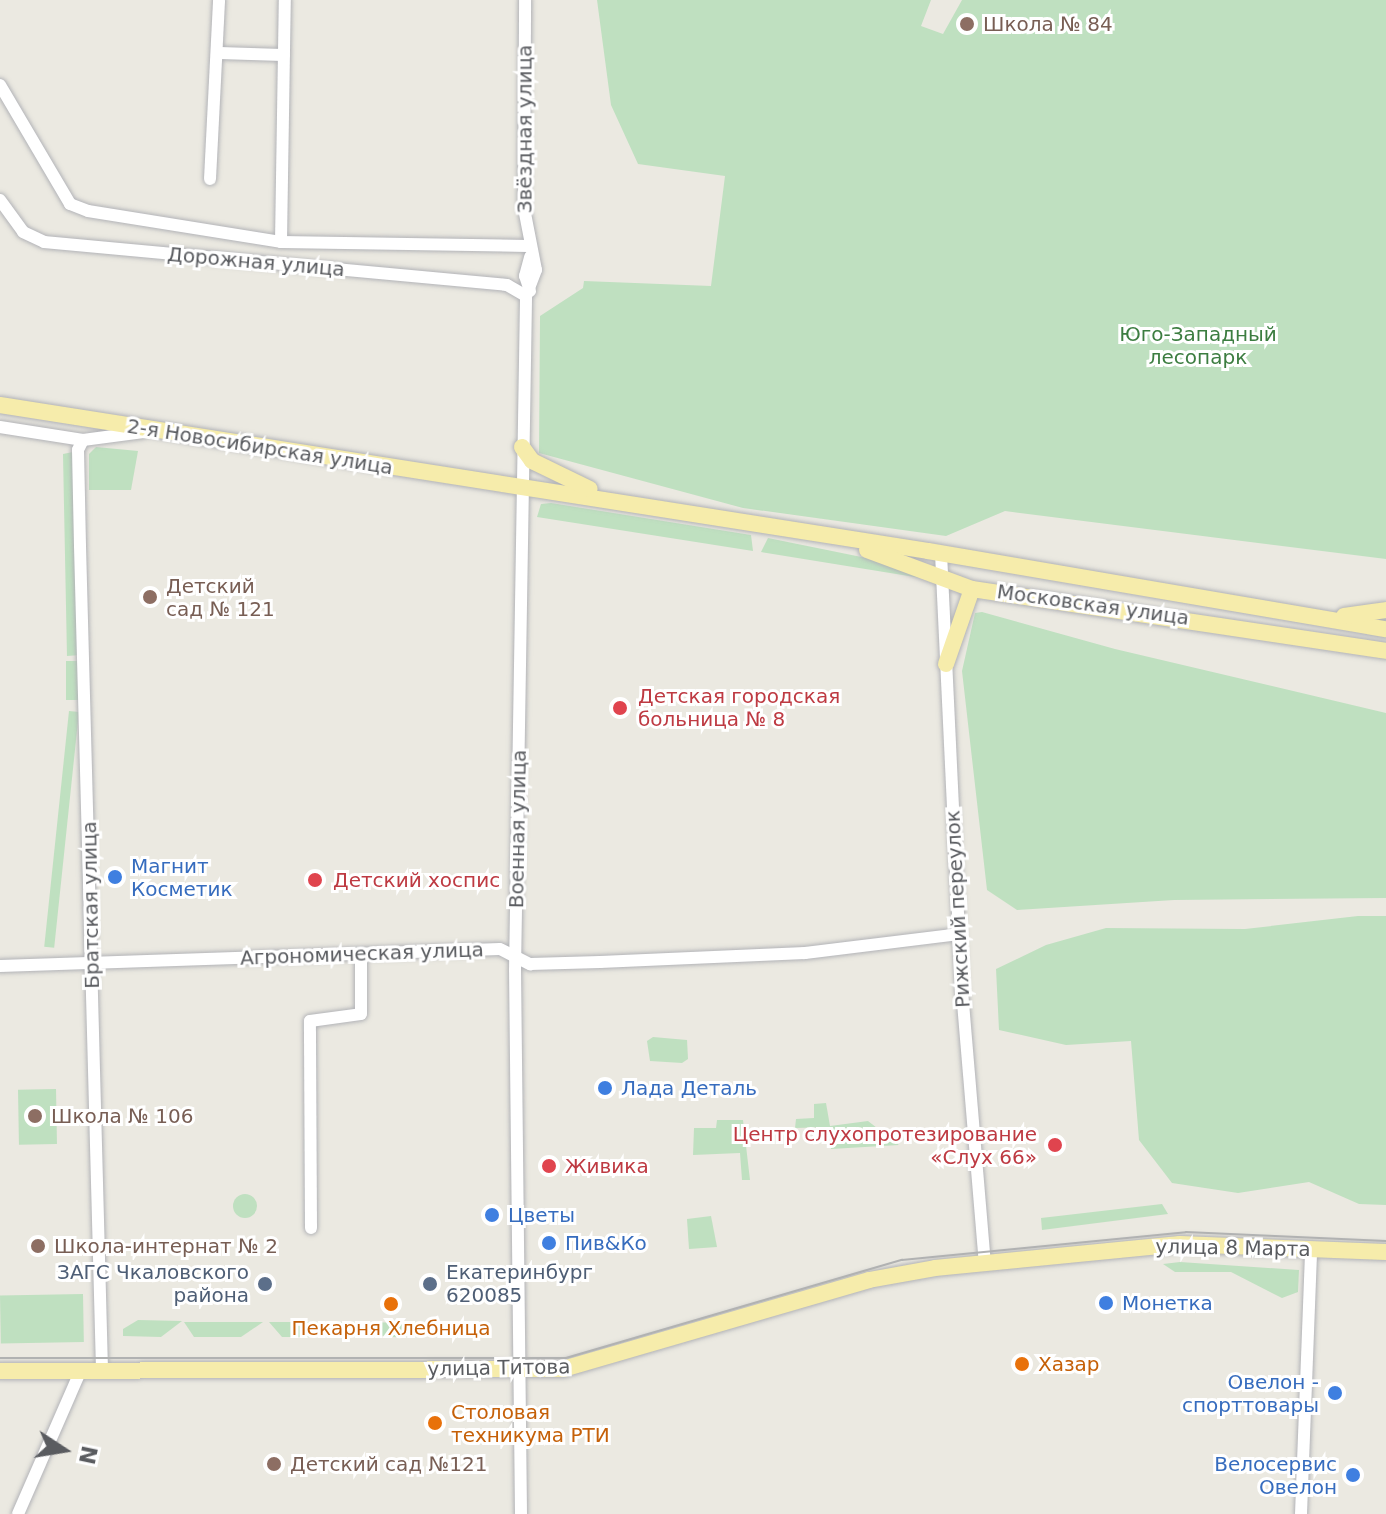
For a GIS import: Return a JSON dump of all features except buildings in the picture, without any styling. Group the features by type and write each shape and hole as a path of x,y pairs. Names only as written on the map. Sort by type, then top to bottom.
{"main road":[{"name":"2-я Новосибирская улица","path":"0,405 521,487"},
{"path":"522,447 532,461 571,484 628,504"},
{"name":"Московская улица","path":"521,487 941,553 1386,629"},
{"name":"Московская улица","path":"808,533 885,555 942,581 972,589 1380,651"},
{"path":"946,664 972,589"},
{"path":"1327,618 1386,610"},
{"name":"улица 8 Марта","path":"985,1263 1180,1244 1386,1252"},
{"name":"улица Титова","path":"0,1371 575,1368 869,1280 985,1263"}],"street":[{"path":"210,179 219,0"},
{"path":"281,242 285,0"},
{"name":"Звёздная улица","path":"525,0 530,270"},
{"path":"218,53 284,55"},
{"path":"0,85 70,204 125,220 281,242 529,251"},
{"name":"Дорожная улица","path":"0,200 23,232 44,242 492,283 528,294"},
{"name":"Военная улица","path":"521,1514 516,957 521,487 530,270"},
{"path":"79,440 84,419"},
{"path":"0,427 79,440 152,431"},
{"name":"Братская улица","path":"79,440 102,1370"},
{"name":"Рижский переулок","path":"941,553 959,934 985,1263"},
{"name":"Агрономическая улица","path":"0,966 500,949 530,964 764,955 959,934"},
{"path":"311,1228 310,1021 361,1014 361,955"},
{"path":"1301,1514 1311,1249"},
{"path":"18,1514 81,1370"}],"green space":[{"name":"Юго-Западный лесопарк","path":"597,0 931,0 921,26 943,34 962,0 1386,0 1386,559 1005,511 946,536 743,508 539,453 540,316 583,288 584,281 711,286 725,176 638,164 611,105"},
{"path":"96,447 138,451 131,490 89,490 89,454"},
{"path":"73,452 80,655 67,656 63,454"},
{"path":"551,503 751,535 753,551 537,517 541,504"},
{"path":"768,538 886,562 921,578 761,552"},
{"path":"982,612 1115,649 1386,713 1386,898 1174,900 1017,910 987,890 962,671 975,613"},
{"path":"66,661 78,661 78,700 66,700"},
{"path":"69,711 79,712 54,948 44,947"},
{"path":"1358,916 1386,916 1386,1205 1359,1204 1309,1182 1238,1193 1172,1183 1139,1140 1131,1041 1066,1045 999,1030 996,969 1046,945 1106,928 1245,929"},
{"path":"653,1037 687,1040 688,1059 682,1063 650,1061 647,1041"},
{"path":"56,1089 57,1144 19,1145 18,1090"},
{"path":"826,1103 830,1126 868,1121 899,1145 831,1149 830,1127 795,1128 796,1119 814,1118 814,1104"},
{"path":"717,1120 743,1120 750,1180 742,1180 740,1153 693,1155 694,1128 716,1128"},
{"path":"245,1194 256,1201 257,1206 250,1217 245,1218 234,1211 233,1206 240,1195"},
{"path":"1162,1204 1168,1214 1042,1230 1041,1218"},
{"path":"711,1216 717,1247 689,1249 687,1219"},
{"path":"1180,1262 1299,1270 1298,1292 1282,1298 1231,1272 1175,1272 1163,1264"},
{"path":"83,1294 84,1342 1,1343 0,1295"},
{"path":"138,1320 182,1321 161,1337 123,1336 123,1329"},
{"path":"184,1322 263,1322 241,1337 194,1337"},
{"path":"269,1322 426,1323 404,1338 326,1330 320,1337 282,1337"},
{"path":"432,1322 463,1322 473,1338 447,1338"}],"tram line":[{"path":"0,1358 566,1358 902,1260 1186,1232 1386,1241"}],"place":[{"name":"Школа № 84","path":"967,24"},
{"name":"Детский сад № 121","path":"150,597"},
{"name":"Детская городская больница № 8","path":"620,708"},
{"name":"Магнит Косметик","path":"115,877"},
{"name":"Детский хоспис","path":"315,880"},
{"name":"Лада Деталь","path":"605,1088"},
{"name":"Школа № 106","path":"35,1116"},
{"name":"Центр слухопротезирование «Слух 66»","path":"1055,1145"},
{"name":"Живика","path":"549,1166"},
{"name":"Цветы","path":"492,1215"},
{"name":"Пив&Ко","path":"549,1243"},
{"name":"Школа-интернат № 2","path":"38,1246"},
{"name":"ЗАГС Чкаловского района","path":"265,1284"},
{"name":"Екатеринбург 620085","path":"430,1284"},
{"name":"Монетка","path":"1106,1303"},
{"name":"Пекарня Хлебница","path":"391,1304"},
{"name":"Хазар","path":"1022,1364"},
{"name":"Овелон - спорттовары","path":"1335,1393"},
{"name":"Столовая техникума РТИ","path":"435,1423"},
{"name":"Детский сад №121","path":"274,1464"},
{"name":"Велосервис Овелон","path":"1353,1475"}]}
